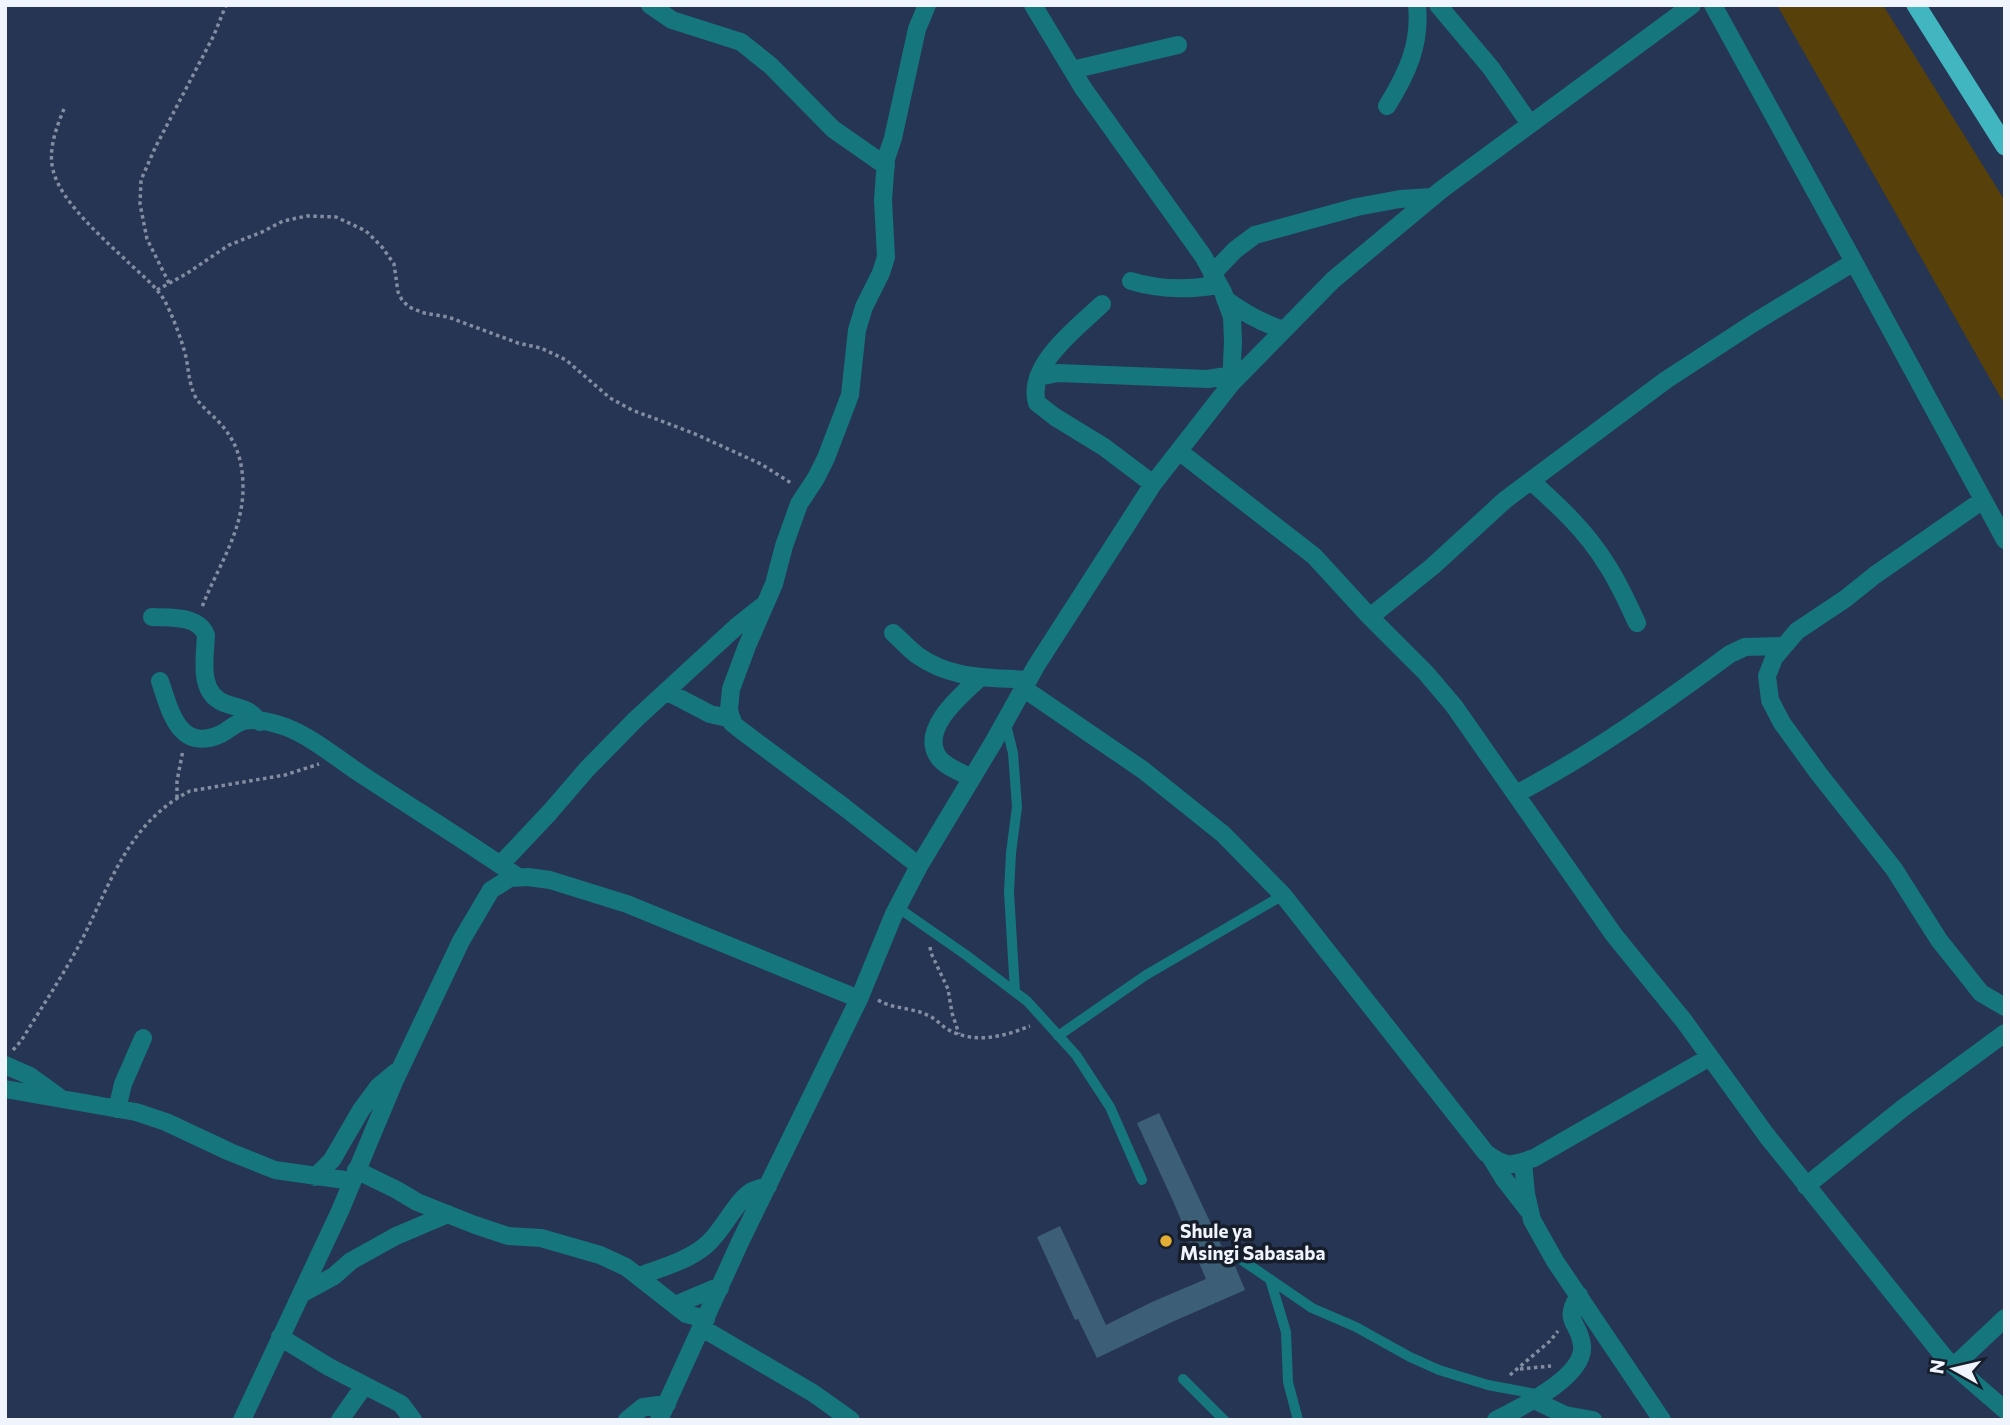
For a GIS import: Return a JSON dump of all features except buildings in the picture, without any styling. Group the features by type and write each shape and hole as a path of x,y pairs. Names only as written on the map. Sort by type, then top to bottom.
{"highway":[{"path":"1916,5 1996,121 2005,146"}],"street":[{"path":"650,5 673,20 741,42 771,66 833,129 886,166"},
{"path":"919,866 732,723 729,709 731,689 774,584 799,504 826,458 850,395 857,330 886,257 883,200 886,166 918,29 927,5"},
{"path":"1033,5 1072,70 1143,176 1203,256 1219,286 1231,317 1231,380"},
{"path":"1387,106 1400,85 1416,47 1419,26 1417,5"},
{"path":"1438,5 1491,68 1530,124"},
{"path":"627,1420 643,1407 663,1412 861,992 897,907 919,866 1026,684 1153,484 1180,452 1231,380 1333,280 1433,197 1692,5"},
{"path":"1713,5 2005,540"},
{"path":"1072,70 1178,45"},
{"path":"1219,286 1235,250 1255,235 1357,207 1400,199 1433,197"},
{"path":"1370,617 1433,566 1505,500 1666,380 1854,262"},
{"path":"1131,281 1166,288 1219,286"},
{"path":"1219,286 1244,313 1284,330"},
{"path":"1102,304 1059,345 1038,377 1034,388 1035,396 1037,403 1045,410 1104,447 1153,484"},
{"path":"1038,377 1058,373 1231,380"},
{"path":"1180,452 1314,556 1426,673 1454,706 1614,935 1684,1021 1767,1136 1945,1358 2005,1410"},
{"path":"1531,481 1566,513 1588,538 1608,566 1637,623"},
{"path":"1983,500 1797,631 1774,658 1767,676 1770,699 1782,723 1894,869 1947,950 1981,993 2005,1007"},
{"path":"500,865 550,813 587,769 666,691 736,627 765,605"},
{"path":"152,618 196,622 204,629 204,676 213,696 225,704 250,711 260,722"},
{"path":"893,633 917,654 939,668 964,676 1026,684 1153,778 1223,834 1283,895 1454,1114 1490,1156 1504,1180 1531,1214"},
{"path":"1516,794 1557,773 1622,732 1730,654 1745,647 1784,646"},
{"path":"971,778 944,764 937,756 933,744 939,721 981,677"},
{"path":"160,681 177,726 186,735 199,739 219,735 242,721 253,720 285,727 320,744 364,776 519,877"},
{"path":"666,691 710,714 732,719"},
{"path":"242,1420 400,1069 461,941 491,890 510,877 550,880 626,904 861,992"},
{"path":"1807,1186 1903,1108 2005,1033"},
{"path":"117,1109 122,1084 143,1038"},
{"path":"9,1057 60,1098"},
{"path":"1490,1156 1501,1164 1516,1164 1534,1158 1710,1057"},
{"path":"315,1177 332,1160 361,1110 378,1087 400,1069"},
{"path":"5,1089 136,1112 166,1122 275,1170 315,1177 354,1176 397,1190 417,1202 508,1236 541,1238 600,1255 626,1266 675,1305 851,1420"},
{"path":"1523,1162 1532,1220 1555,1261 1662,1420"},
{"path":"639,1276 682,1259 707,1245 741,1200 750,1192 768,1186"},
{"path":"301,1294 334,1276 351,1261 448,1213"},
{"path":"675,1305 720,1288"},
{"path":"1496,1420 1548,1392 1576,1364 1582,1353 1582,1344 1571,1313 1579,1295"},
{"path":"1954,1366 2005,1318"},
{"path":"280,1337 364,1386 401,1404 413,1420"},
{"path":"340,1420 364,1386"},
{"path":"1538,1398 1565,1415 1593,1420"}],"lane":[{"path":"1005,721 1016,778 1017,807 1010,853 1009,892 1015,992"},
{"path":"1058,1036 1146,975 1283,895"},
{"path":"897,907 1027,1001 1076,1055 1110,1107 1142,1180"},
{"path":"1233,1254 1312,1307 1410,1357 1438,1370 1538,1398"},
{"path":"1269,1279 1286,1332 1288,1382 1297,1420"},
{"path":"1183,1379 1224,1420"}],"path":[{"path":"169,283 147,239 140,204 141,180 226,5"},
{"path":"64,109 55,130 53,172 69,202 90,227 157,290 164,300 186,357 189,382 197,400 232,438 239,452 243,469 243,508 237,529 196,622"},
{"path":"157,290 229,245 283,221 307,216 336,217 366,231 382,247 394,264 398,292 409,307 541,348 566,360 610,398 632,410 693,433 761,464 806,493"},
{"path":"177,798 177,781 186,735"},
{"path":"9,1057 78,948 119,862 148,822 190,791 285,775 312,768 337,757"},
{"path":"932,931 931,953 948,989 959,1034"},
{"path":"861,992 898,1009 930,1016 959,1034 982,1038 1008,1034 1044,1020"},
{"path":"1499,1387 1549,1342 1571,1313"},
{"path":"1518,1369 1576,1364"}],"shaded area":[{"path":"1777,5 1883,5 2005,201 2005,405"}],"place":[{"name":"Shule ya Msingi Sabasaba","path":"1166,1241"}]}
